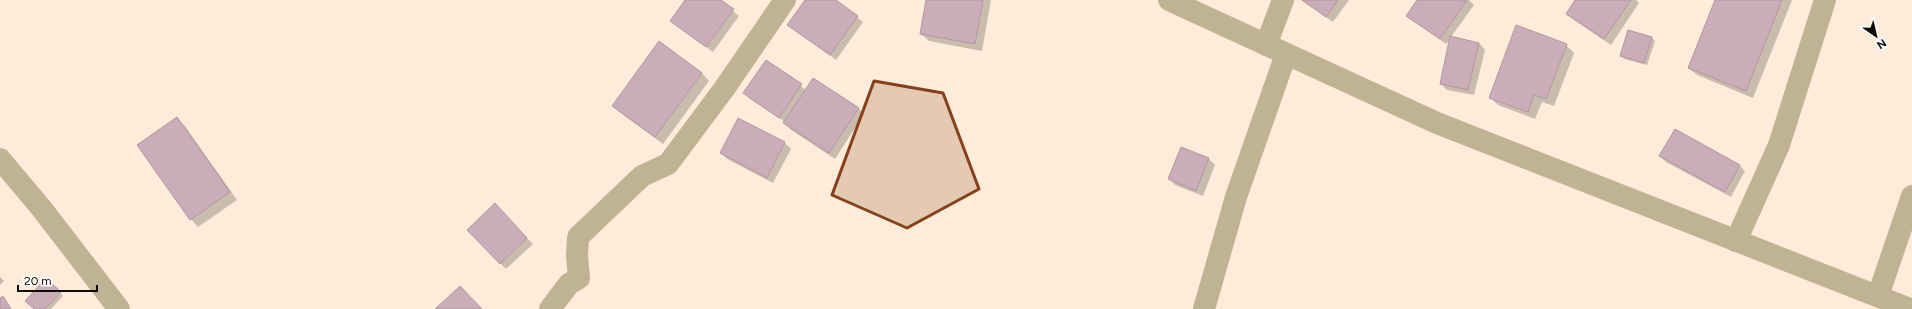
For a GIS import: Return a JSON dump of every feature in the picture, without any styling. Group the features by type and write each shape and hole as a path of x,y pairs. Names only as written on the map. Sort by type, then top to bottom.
{"street":[{"path":"550,309 569,284 578,278 578,237 642,176 668,164 724,89 785,0"},
{"path":"1169,0 1437,123 1910,309"},
{"path":"1266,45 1283,0"},
{"path":"1736,241 1779,145 1825,0"},
{"path":"1204,309 1236,197 1286,54"},
{"path":"0,160 42,209 119,309"},
{"path":"1878,296 1912,196"}],"highlighted area":[{"path":"874,81 943,93 979,189 907,228 832,195"}],"building":[{"path":"685,0 721,0 734,9 706,47 670,21"},
{"path":"805,0 836,0 858,16 830,55 787,25"},
{"path":"926,0 983,0 975,44 920,34"},
{"path":"1302,0 1338,0 1326,17"},
{"path":"1417,0 1467,0 1440,39 1406,16"},
{"path":"1575,0 1631,0 1604,39 1566,14"},
{"path":"1715,0 1782,0 1746,91 1688,68"},
{"path":"1516,25 1567,44 1546,99 1534,95 1528,112 1489,98"},
{"path":"1628,30 1652,37 1644,63 1620,56"},
{"path":"1450,36 1479,43 1468,90 1440,84"},
{"path":"659,41 702,73 655,137 612,106"},
{"path":"766,60 802,84 779,118 743,93"},
{"path":"813,78 859,108 829,153 783,123"},
{"path":"177,117 230,192 190,220 137,145"},
{"path":"738,118 785,142 767,178 720,153"},
{"path":"1675,129 1740,165 1725,192 1659,156"},
{"path":"1181,147 1209,158 1196,191 1168,179"},
{"path":"495,203 527,238 500,264 467,230"},
{"path":"46,278 61,292 45,309 34,309 25,301"},
{"path":"460,286 482,309 435,309"},
{"path":"3,296 11,309 0,309 0,298"}]}
